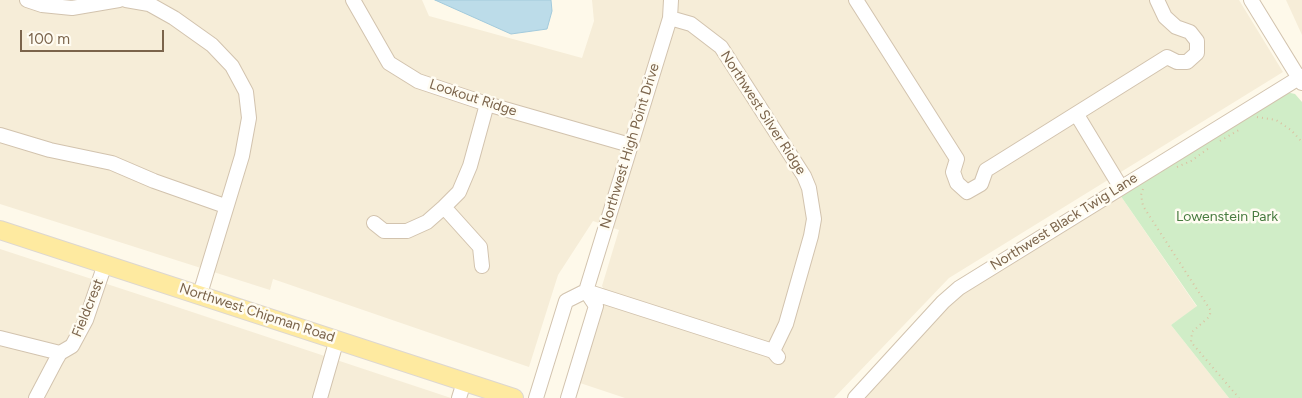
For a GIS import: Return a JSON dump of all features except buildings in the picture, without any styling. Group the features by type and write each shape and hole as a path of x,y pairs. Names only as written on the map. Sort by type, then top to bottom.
{"main road":[{"name":"Northwest Chipman Road","path":"0,230 337,340 462,390 514,398"}],"street":[{"path":"27,0 42,5 72,8 119,0"},
{"path":"126,0 148,4 212,44 232,66 246,92 249,118 242,156 225,206 200,294"},
{"name":"Lookout Ridge","path":"353,0 389,63 418,81 487,104 630,145"},
{"name":"Northwest High Point Drive","path":"586,291 670,18 671,0"},
{"path":"856,0 957,159 953,172 957,184 967,192 981,184 986,170 1077,115 1167,57 1177,62 1188,62 1197,53 1197,41 1190,32 1176,27 1165,17 1157,0"},
{"path":"1251,0 1301,79"},
{"name":"Northwest Silver Ridge","path":"586,291 776,354 786,324 814,219 809,188 804,176 721,47 691,24 670,18"},
{"name":"Northwest Black Twig Lane","path":"855,398 943,302 959,288 1120,186 1301,79"},
{"path":"374,223 384,231 407,231 427,222 444,208 459,192 470,166 487,104"},
{"path":"1077,115 1120,186"},
{"path":"0,135 50,150 112,163 154,181 225,206"},
{"path":"444,208 480,247 482,266"},
{"name":"Fieldcrest","path":"36,398 45,377 60,354 72,346 86,320 104,264"},
{"path":"536,398 566,300 586,291 596,306 568,398"},
{"path":"0,338 60,354"},
{"path":"320,398 337,340"}],"path":[{"path":"1253,119 1263,117 1276,120 1291,130 1302,142"},
{"path":"1175,168 1191,162 1240,129"},
{"path":"1144,186 1141,195 1142,206 1211,311 1209,317 1192,332 1191,342 1240,398"}],"shaded area":[{"path":"0,0 422,0 429,16 582,58 594,21 592,0 1239,0 1283,72 949,278 834,398 625,398 577,382 605,291 602,286 619,230 593,221 558,275 529,367 273,279 270,290 0,204"},
{"path":"1286,0 1302,0 1302,35"},
{"path":"1120,195 1197,307 1171,325 1229,398 861,398 942,308 968,287"},
{"path":"0,249 165,303 451,398 0,398"}],"green space":[{"name":"Lowenstein Park","path":"1286,92 1295,94 1302,102 1302,398 1229,398 1171,325 1197,306 1120,195"}],"water":[{"path":"435,0 551,0 552,11 547,29 511,34"}]}
